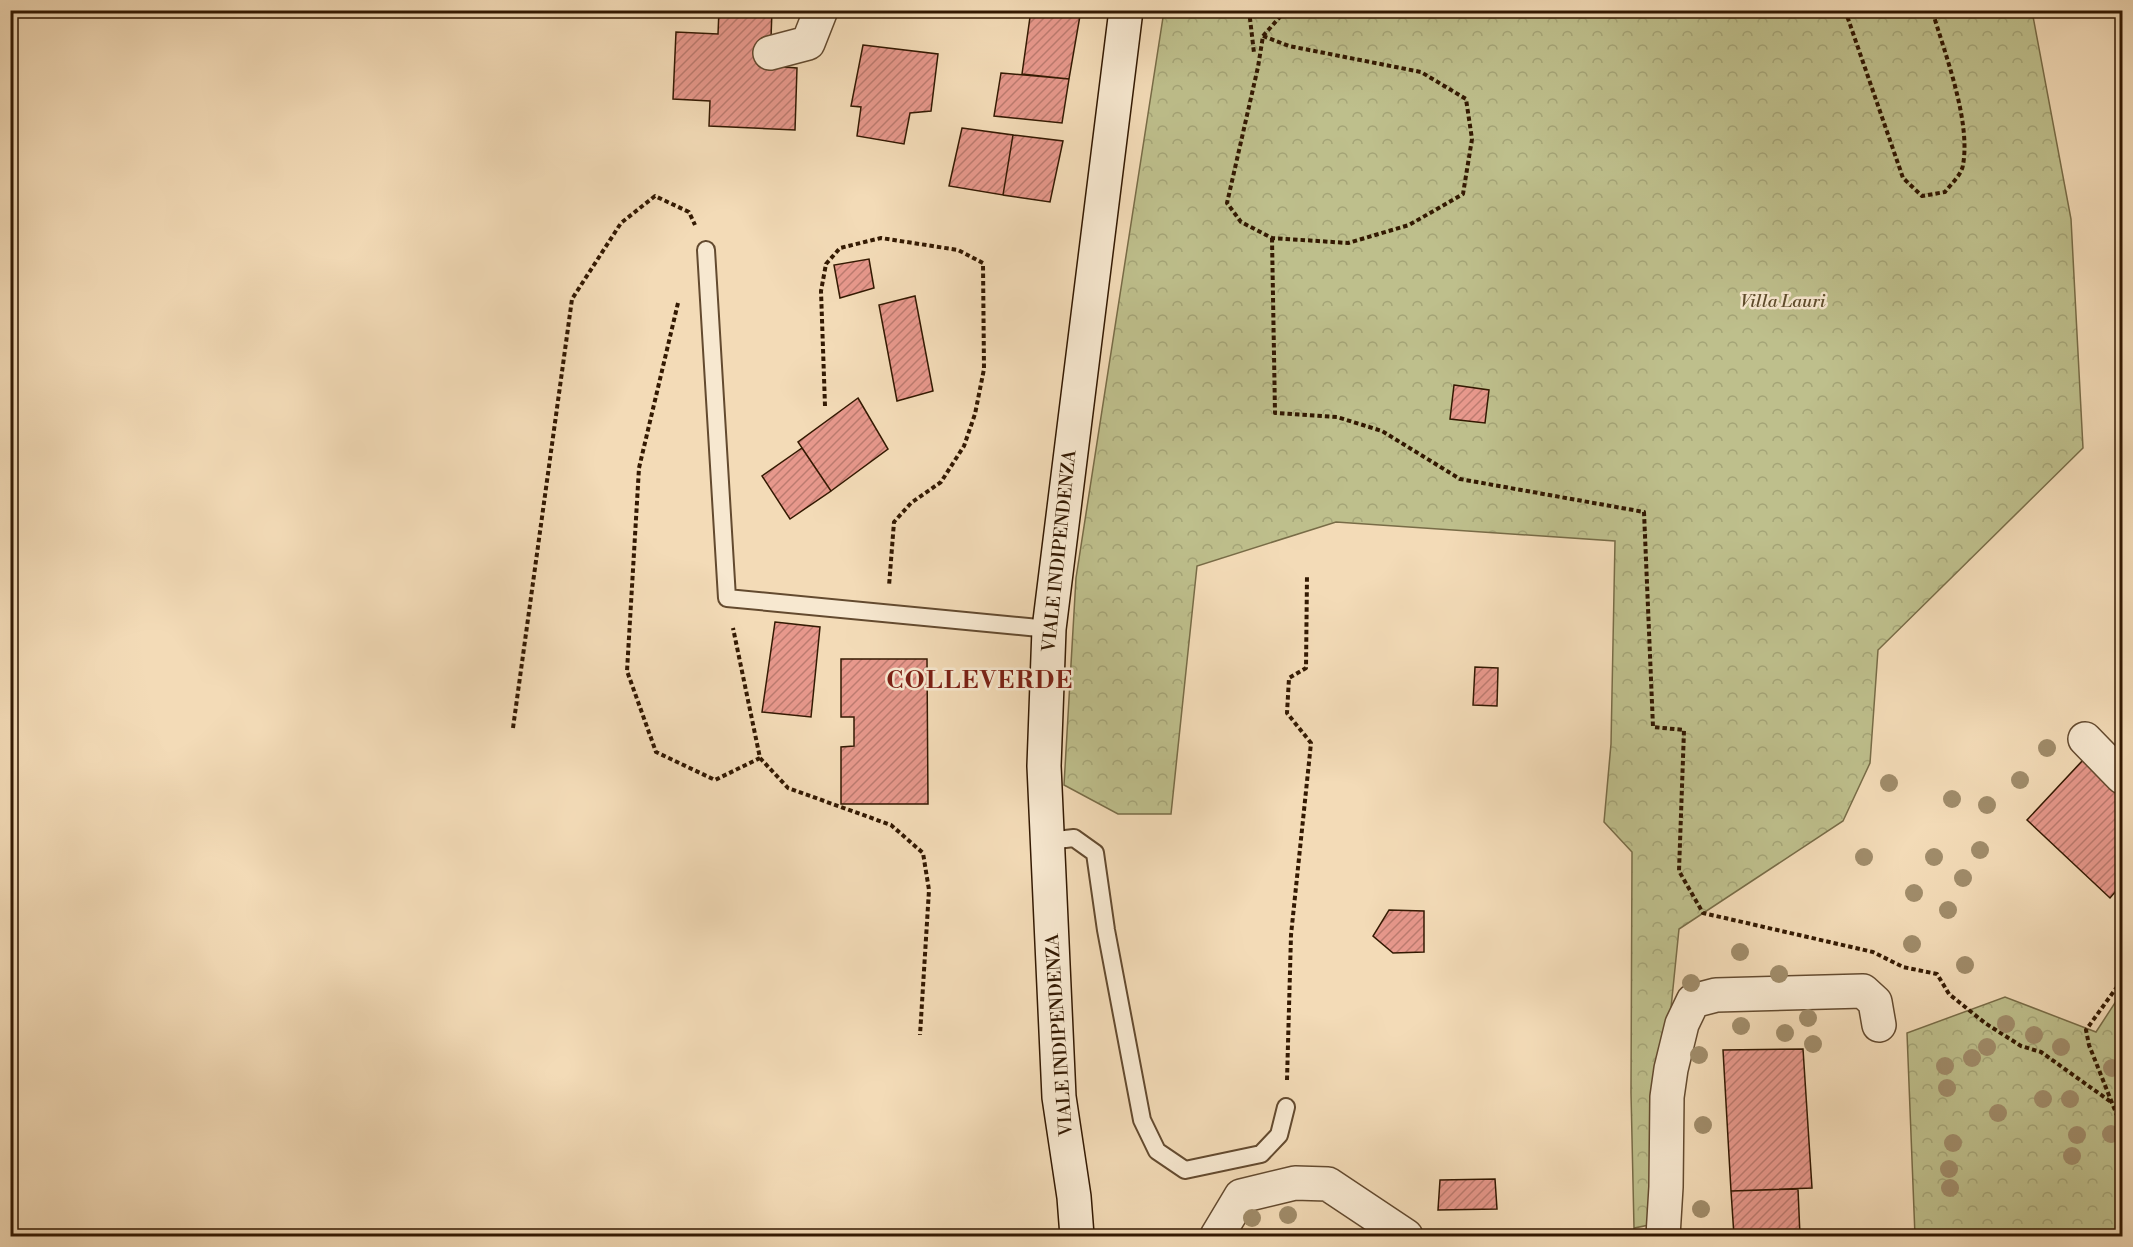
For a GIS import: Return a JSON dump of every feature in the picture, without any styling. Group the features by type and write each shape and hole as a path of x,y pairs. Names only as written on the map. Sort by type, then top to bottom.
{"main road":[{"path":"770,53 808,44 821,10"},
{"name":"VIALE INDIPENDENZA","path":"1077,1236 1074,1197 1059,1097 1044,766 1049,629 1126,10"},
{"path":"2085,739 2122,777"},
{"path":"1663,1236 1667,1097 1682,1024 1693,1001 1716,995 1863,991 1875,1002 1879,1025"},
{"path":"1217,1236 1242,1196 1295,1183 1328,1184 1406,1236"}],"lane":[{"path":"706,250 727,598 1049,629"},
{"path":"1048,841 1074,838 1095,853 1106,930 1142,1120 1157,1151 1185,1170 1261,1154 1279,1135 1286,1107"}],"path":[{"path":"1249,10 1254,53"},
{"path":"1263,36 1289,46 1421,72 1466,99 1472,138 1463,194 1409,225 1348,243 1272,238 1241,222 1227,203 1263,36 1286,10"},
{"path":"1845,10 1903,178 1922,196 1945,192 1963,168 1965,132 1932,10"},
{"path":"513,728 572,299 621,223 655,196 689,212 706,250"},
{"path":"825,406 821,291 826,264 840,248 881,238 958,250 983,263 984,369 975,414 964,446 941,482 911,503 894,522 888,614"},
{"path":"1272,238 1275,413 1337,417 1382,431 1460,479 1644,512 1653,727 1684,730 1679,871 1703,913 1873,952 1903,967 1936,974 1949,994 1985,1023 2021,1046 2041,1052 2111,1102"},
{"path":"680,297 639,468 627,671 656,752 715,780 760,758"},
{"path":"1286,1107 1291,935 1311,743 1287,713 1289,678 1306,668 1307,576"},
{"path":"727,598 760,758 788,788 891,825 923,853 929,890 920,1035"},
{"path":"2122,980 2086,1030 2089,1046 2122,1128"}],"green space":[{"name":"Villa Lauri","path":"1164,11 2032,11 2071,219 2083,448 1878,650 1870,763 1843,821 1679,929 1649,1225 1634,1228 1631,1093 1632,852 1604,822 1611,744 1615,541 1336,522 1197,566 1171,814 1118,814 1064,785 1076,578"},
{"path":"2122,992 2122,1236 1915,1236 1907,1033 2005,997 2096,1032"}],"building":[{"path":"719,10 772,10 770,66 797,68 795,130 709,126 710,101 673,99 676,32 718,34"},
{"path":"1031,10 1081,10 1069,79 1022,74"},
{"path":"863,45 938,54 931,111 910,113 904,144 857,136 861,107 851,106"},
{"path":"1001,73 1069,79 1062,123 994,116"},
{"path":"962,128 1013,135 1003,195 949,186"},
{"path":"1013,135 1063,141 1050,202 1003,195"},
{"path":"869,259 874,288 840,298 834,265"},
{"path":"915,296 933,391 897,401 879,305"},
{"path":"1454,385 1489,390 1485,423 1450,419"},
{"path":"858,398 888,449 831,491 798,442"},
{"path":"802,448 831,491 790,519 762,476"},
{"path":"775,622 820,627 811,717 762,712"},
{"path":"841,659 927,659 928,804 841,804 841,747 854,746 854,717 841,717"},
{"path":"1475,667 1498,668 1497,706 1473,705"},
{"path":"2083,760 2122,796 2122,884 2110,898 2027,820"},
{"path":"1389,910 1424,911 1424,952 1393,953 1373,936"},
{"path":"1803,1049 1812,1188 1731,1191 1723,1050"},
{"path":"1495,1179 1497,1209 1438,1210 1440,1180"},
{"path":"1798,1189 1800,1236 1734,1236 1731,1191"}],"district":[{"name":"COLLEVERDE","path":"980,680"}]}
